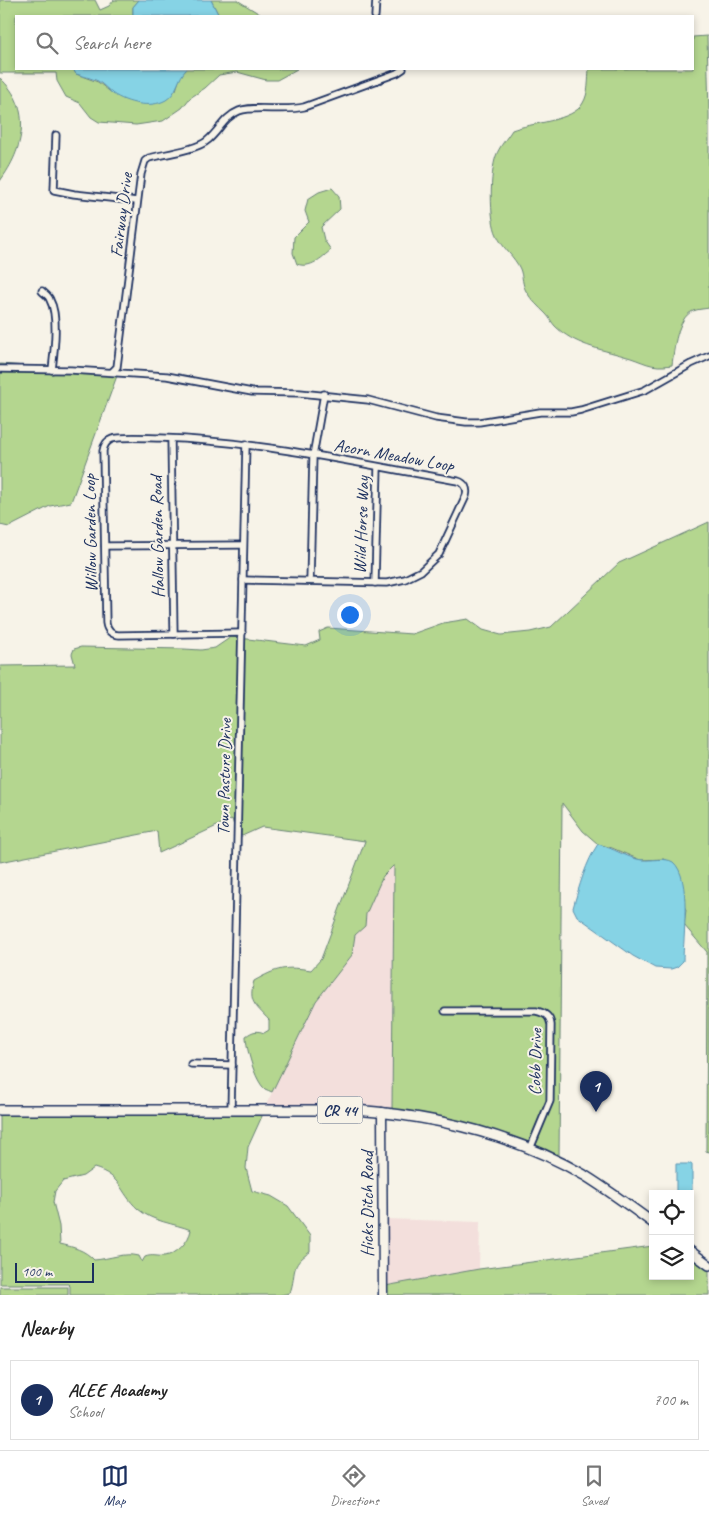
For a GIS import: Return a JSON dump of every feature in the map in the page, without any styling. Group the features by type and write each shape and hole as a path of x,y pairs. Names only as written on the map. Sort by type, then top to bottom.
{"main road":[{"name":"CR 44","path":"0,1110 335,1110 382,1112 422,1118 490,1134 530,1149 583,1175 617,1196 649,1220"},
{"path":"694,1254 709,1265"}],"street":[{"path":"375,15 376,0"},
{"name":"Fairway Drive","path":"112,372 117,367 137,201 145,160 195,147 206,142 226,119 238,112 251,109 293,110 401,70"},
{"path":"56,135 54,190 137,201"},
{"path":"42,291 50,298 54,315 52,370"},
{"path":"0,369 112,372 180,378 220,388 252,392 324,394 368,400 436,418 479,422 540,412 572,412 601,404 645,390 690,364 709,356"},
{"path":"310,581 313,456 324,394"},
{"name":"Willow Garden Loop","path":"242,633 119,635 113,634 109,630 106,623 103,450 106,443 114,438 208,440 246,444"},
{"name":"Hallow Garden Road","path":"171,439 174,634"},
{"name":"Acorn Meadow Loop","path":"243,580 387,583 405,579 416,574 431,563 442,549 467,493 466,486 460,481 246,444"},
{"name":"Town Pasture Drive","path":"231,1110 246,444"},
{"name":"Wild Horse Way","path":"375,583 378,467"},
{"path":"105,546 243,545"},
{"name":"Cobb Drive","path":"445,1011 536,1011 545,1014 549,1018 551,1025 550,1101 530,1149"},
{"path":"191,1064 232,1065"},
{"name":"Hicks Ditch Road","path":"382,1112 383,1295"}],"shaded area":[{"path":"394,865 392,1110 265,1107 316,1001 352,955 355,935 365,926 366,914 383,876"},
{"path":"385,1219 480,1222 479,1269 385,1286"}],"green space":[{"path":"0,0 95,0 100,10 109,6 114,0 139,0 133,7 133,15 15,15 15,70 74,70 76,74 98,82 113,94 176,90 181,74 186,70 295,70 277,80 266,80 237,72 219,75 190,98 182,108 163,121 136,125 99,122 91,117 80,103 66,97 57,81 56,73 0,73"},
{"path":"211,0 237,0 261,15 218,15"},
{"path":"707,36 709,308 693,311 683,320 677,335 672,365 658,366 588,346 570,338 555,326 535,303 525,288 518,265 502,244 494,228 491,196 492,173 499,149 512,130 561,118 578,109 586,95 589,70 694,70 694,37"},
{"path":"0,78 17,102 21,115 21,129 15,156 0,181"},
{"path":"332,188 339,196 340,209 321,227 324,240 331,250 311,264 297,264 293,253 294,237 309,222 305,211 308,199 319,192"},
{"path":"0,364 118,373 71,502 50,506 9,527 0,525"},
{"path":"709,522 709,1152 706,1151 707,952 684,925 686,910 664,859 640,860 598,844 583,831 562,803 559,1157 392,1110 394,865 383,876 366,914 365,926 355,935 352,955 316,1001 272,1092 261,1085 252,1064 246,1036 255,1032 264,1033 269,1030 269,1020 252,999 254,981 281,969 311,970 321,959 365,841 262,827 242,836 236,834 232,819 159,853 157,831 0,862 0,666 75,665 72,654 74,649 81,647 201,650 215,648 231,637 306,646 320,640 319,632 328,628 412,634 443,623 468,619 483,630 501,635 530,632 551,627 619,563"},
{"path":"0,1113 263,1114 248,1147 246,1168 252,1191 271,1196 288,1206 310,1236 310,1252 296,1266 290,1293 280,1295 70,1295 70,1286 68,1284 0,1284","holes":["94,1168 103,1171 115,1180 138,1209 157,1220 191,1230 188,1239 182,1247 169,1255 145,1257 142,1262 139,1256 133,1255 94,1260 83,1251 60,1244 59,1226 53,1202 55,1191 63,1181 83,1176"]},
{"path":"649,1247 649,1280 694,1280 694,1258 709,1269 709,1295 385,1295 385,1286 479,1269"},
{"path":"0,1287 68,1287 68,1295 0,1295"}],"water":[{"path":"139,0 211,0 218,15 133,15 133,7"},
{"path":"74,70 186,70 170,97 160,103 153,104 139,104 119,97 98,81 76,74"},
{"path":"598,844 636,859 662,859 670,861 679,870 685,894 685,924 683,961 677,967 671,969 655,968 633,956 577,916 573,908 575,900 586,867"},
{"path":"676,1164 692,1164 692,1190 676,1190"}],"place":[{"name":"ALEE Academy","path":"596,1112"}]}
